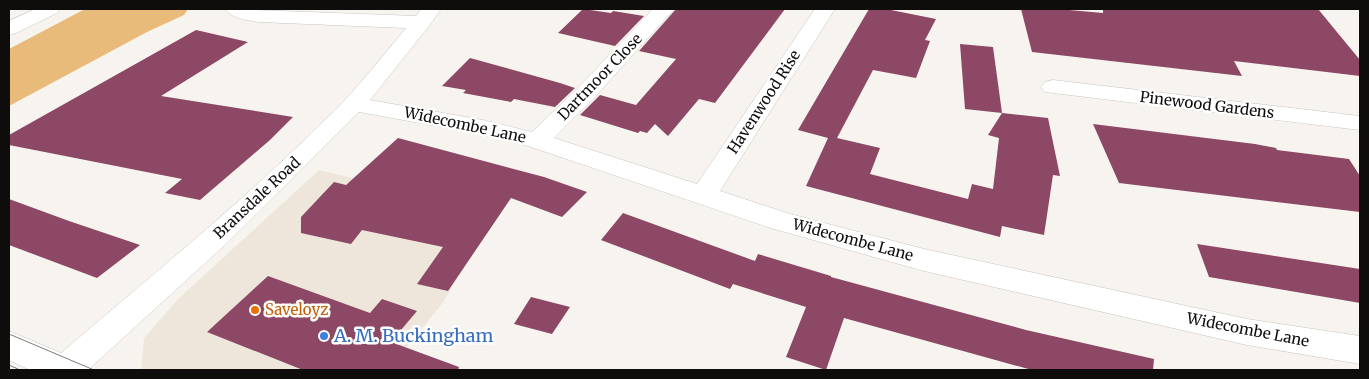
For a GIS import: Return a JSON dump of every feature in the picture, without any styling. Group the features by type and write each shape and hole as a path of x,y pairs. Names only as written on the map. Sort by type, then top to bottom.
{"street":[{"path":"9,29 50,9"},
{"path":"234,9 246,14 259,16 427,15"},
{"name":"Havenwood Rise","path":"704,194 826,9"},
{"name":"Dartmoor Close","path":"537,141 586,93 658,10"},
{"name":"Bransdale Road","path":"65,370 216,237 354,104 427,15"},
{"name":"Pinewood Gardens","path":"1053,87 1360,123"},
{"name":"Widecombe Lane","path":"354,104 464,123 537,141 704,194 784,222 924,260 1247,332 1360,350"},
{"path":"9,345 65,370"}],"shaded area":[{"path":"85,9 188,9 184,15 147,32 9,106 9,49"},
{"path":"319,170 426,196 470,257 442,304 388,370 141,370 144,338 178,299"}],"building":[{"path":"583,9 644,16 615,46 558,33"},
{"path":"676,9 785,9 715,103 699,99 668,136 655,124 647,133 640,131 638,133 580,115 600,95 636,105 676,59 639,51"},
{"path":"869,9 886,9 936,19 925,40 930,41 916,78 873,70 837,138 880,148 870,174 968,199 972,184 993,189 999,138 988,135 1002,113 1048,118 1060,176 1053,175 1044,235 1002,226 1000,237 806,186 828,138 798,130"},
{"path":"1021,9 1058,9 1103,13 1103,9 1318,9 1360,60 1360,76 1234,61 1242,76 1032,52"},
{"path":"196,30 248,42 161,96 293,117 270,140 200,200 165,193 182,179 9,145 9,135"},
{"path":"960,44 993,47 1002,113 965,109"},
{"path":"470,58 575,88 555,107 514,99 511,102 463,93 466,90 442,86"},
{"path":"1093,124 1255,144 1276,148 1277,150 1349,159 1360,176 1360,212 1119,183"},
{"path":"398,138 544,177 587,192 562,217 511,198 448,291 417,284 443,247 362,230 351,244 301,233 301,217 334,182 346,185"},
{"path":"9,199 140,245 97,278 9,245"},
{"path":"623,213 755,261 758,254 831,277 1026,330 1154,359 1153,370 1032,370 844,318 826,370 786,357 806,307 733,284 730,289 601,240"},
{"path":"1197,244 1360,269 1360,303 1209,277"},
{"path":"268,276 370,313 382,299 417,311 391,342 459,367 458,370 303,370 207,332"},
{"path":"531,297 570,307 552,334 514,324"}],"tram line":[{"path":"9,334 94,370"},
{"path":"9,365 20,370"}],"place":[{"name":"Saveloyz","path":"255,310"},
{"name":"A. M. Buckingham","path":"324,336"}]}
